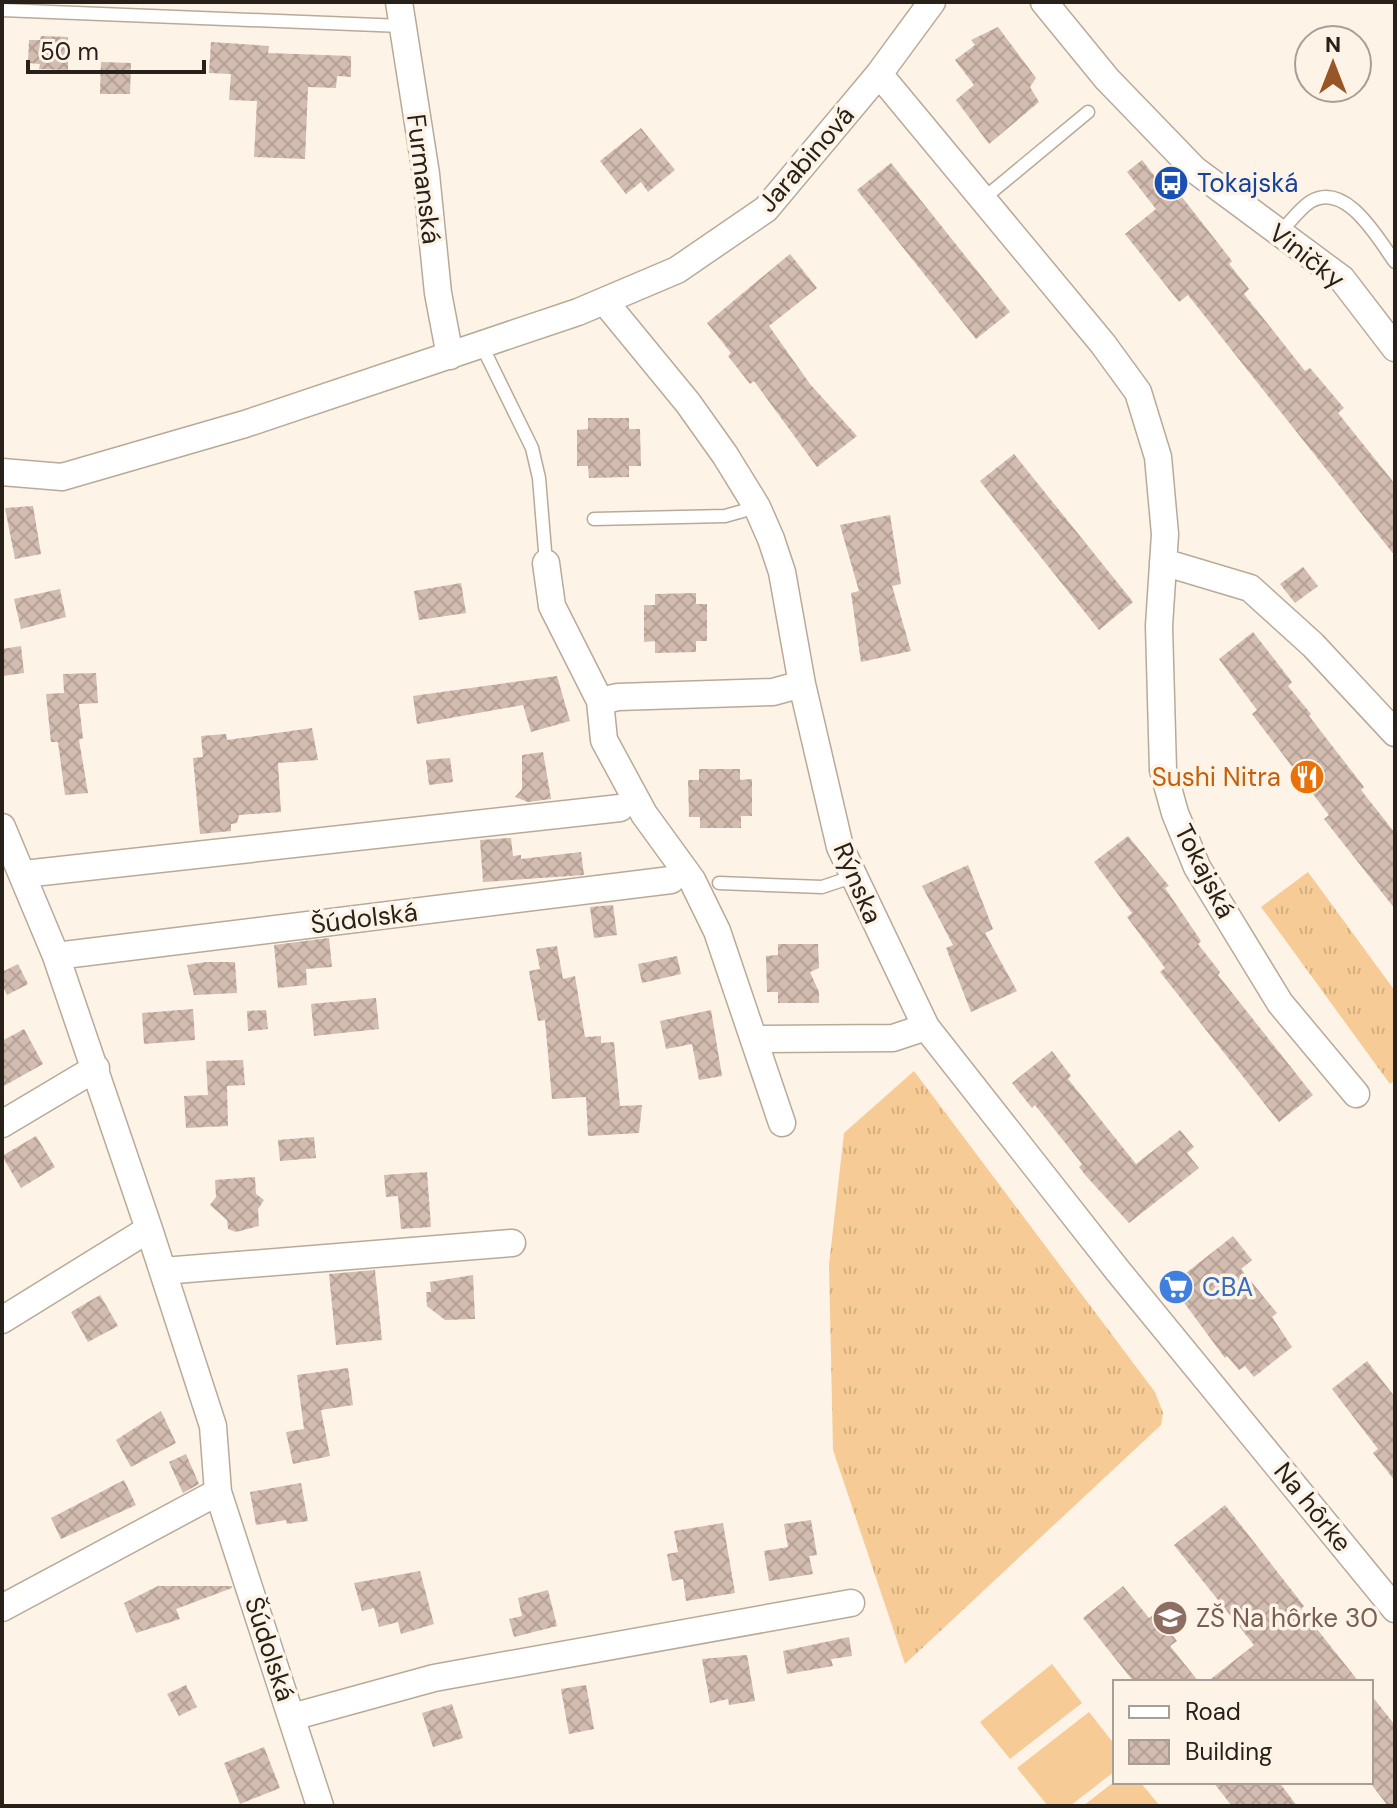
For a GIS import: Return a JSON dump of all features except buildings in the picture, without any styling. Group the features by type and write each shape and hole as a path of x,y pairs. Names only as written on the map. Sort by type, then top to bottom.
{"street":[{"name":"Jarabinová","path":"2,472 62,477 245,424 605,302 677,270 766,209 879,74 932,2"},
{"name":"Viničky","path":"1044,2 1107,79 1195,170 1342,279 1395,348"},
{"name":"Furmanská","path":"400,14 426,174 438,293 450,356"},
{"name":"Tokajská","path":"879,74 1103,344 1138,392 1158,457 1165,534 1159,626 1163,770 1175,813 1197,867 1280,1003 1356,1094"},
{"name":"Rýnska","path":"605,302 688,403 757,507 782,572 802,684 840,847 926,1027 1118,1271 1232,1406"},
{"path":"1163,562 1250,588 1313,645 1395,733"},
{"path":"546,563 552,606 600,701 604,740 617,770 692,880 717,931 757,1039 782,1123"},
{"path":"600,701 618,697 773,692 802,684"},
{"path":"24,874 620,808"},
{"name":"Šúdolská","path":"2,827 56,956 163,1271 213,1426 218,1492 320,1806"},
{"name":"Šúdolská","path":"56,956 671,880"},
{"path":"757,1039 893,1038 926,1027"},
{"path":"2,1124 96,1068"},
{"path":"2,1320 149,1229"},
{"path":"163,1271 512,1243"},
{"name":"Na hôrke","path":"1232,1406 1395,1609"},
{"path":"2,1608 218,1492"},
{"path":"292,1717 434,1678 851,1603"}],"lane":[{"path":"2,10 400,14"},
{"path":"983,199 1088,112"},
{"path":"1279,233 1312,201 1334,198 1355,210 1395,262"},
{"path":"481,344 532,448 539,478 546,563"},
{"path":"594,519 725,516 757,507"},
{"path":"719,883 822,887 852,877"}],"green space":[{"path":"1308,872 1395,991 1395,1080 1390,1084 1261,907"},
{"path":"914,1071 1155,1392 1163,1413 1161,1425 905,1664 833,1450 829,1265 844,1133"},
{"path":"1052,1664 1082,1703 1010,1759 980,1722"},
{"path":"1089,1712 1113,1742 1113,1773 1070,1806 1048,1806 1017,1768"},
{"path":"1113,1783 1142,1784 1160,1806 1083,1806"}],"place":[{"name":"Tokajská","path":"1171,183"},
{"name":"Sushi Nitra","path":"1307,777"},
{"name":"CBA","path":"1176,1287"},
{"name":"ZŠ Na hôrke 30","path":"1170,1618"}]}
